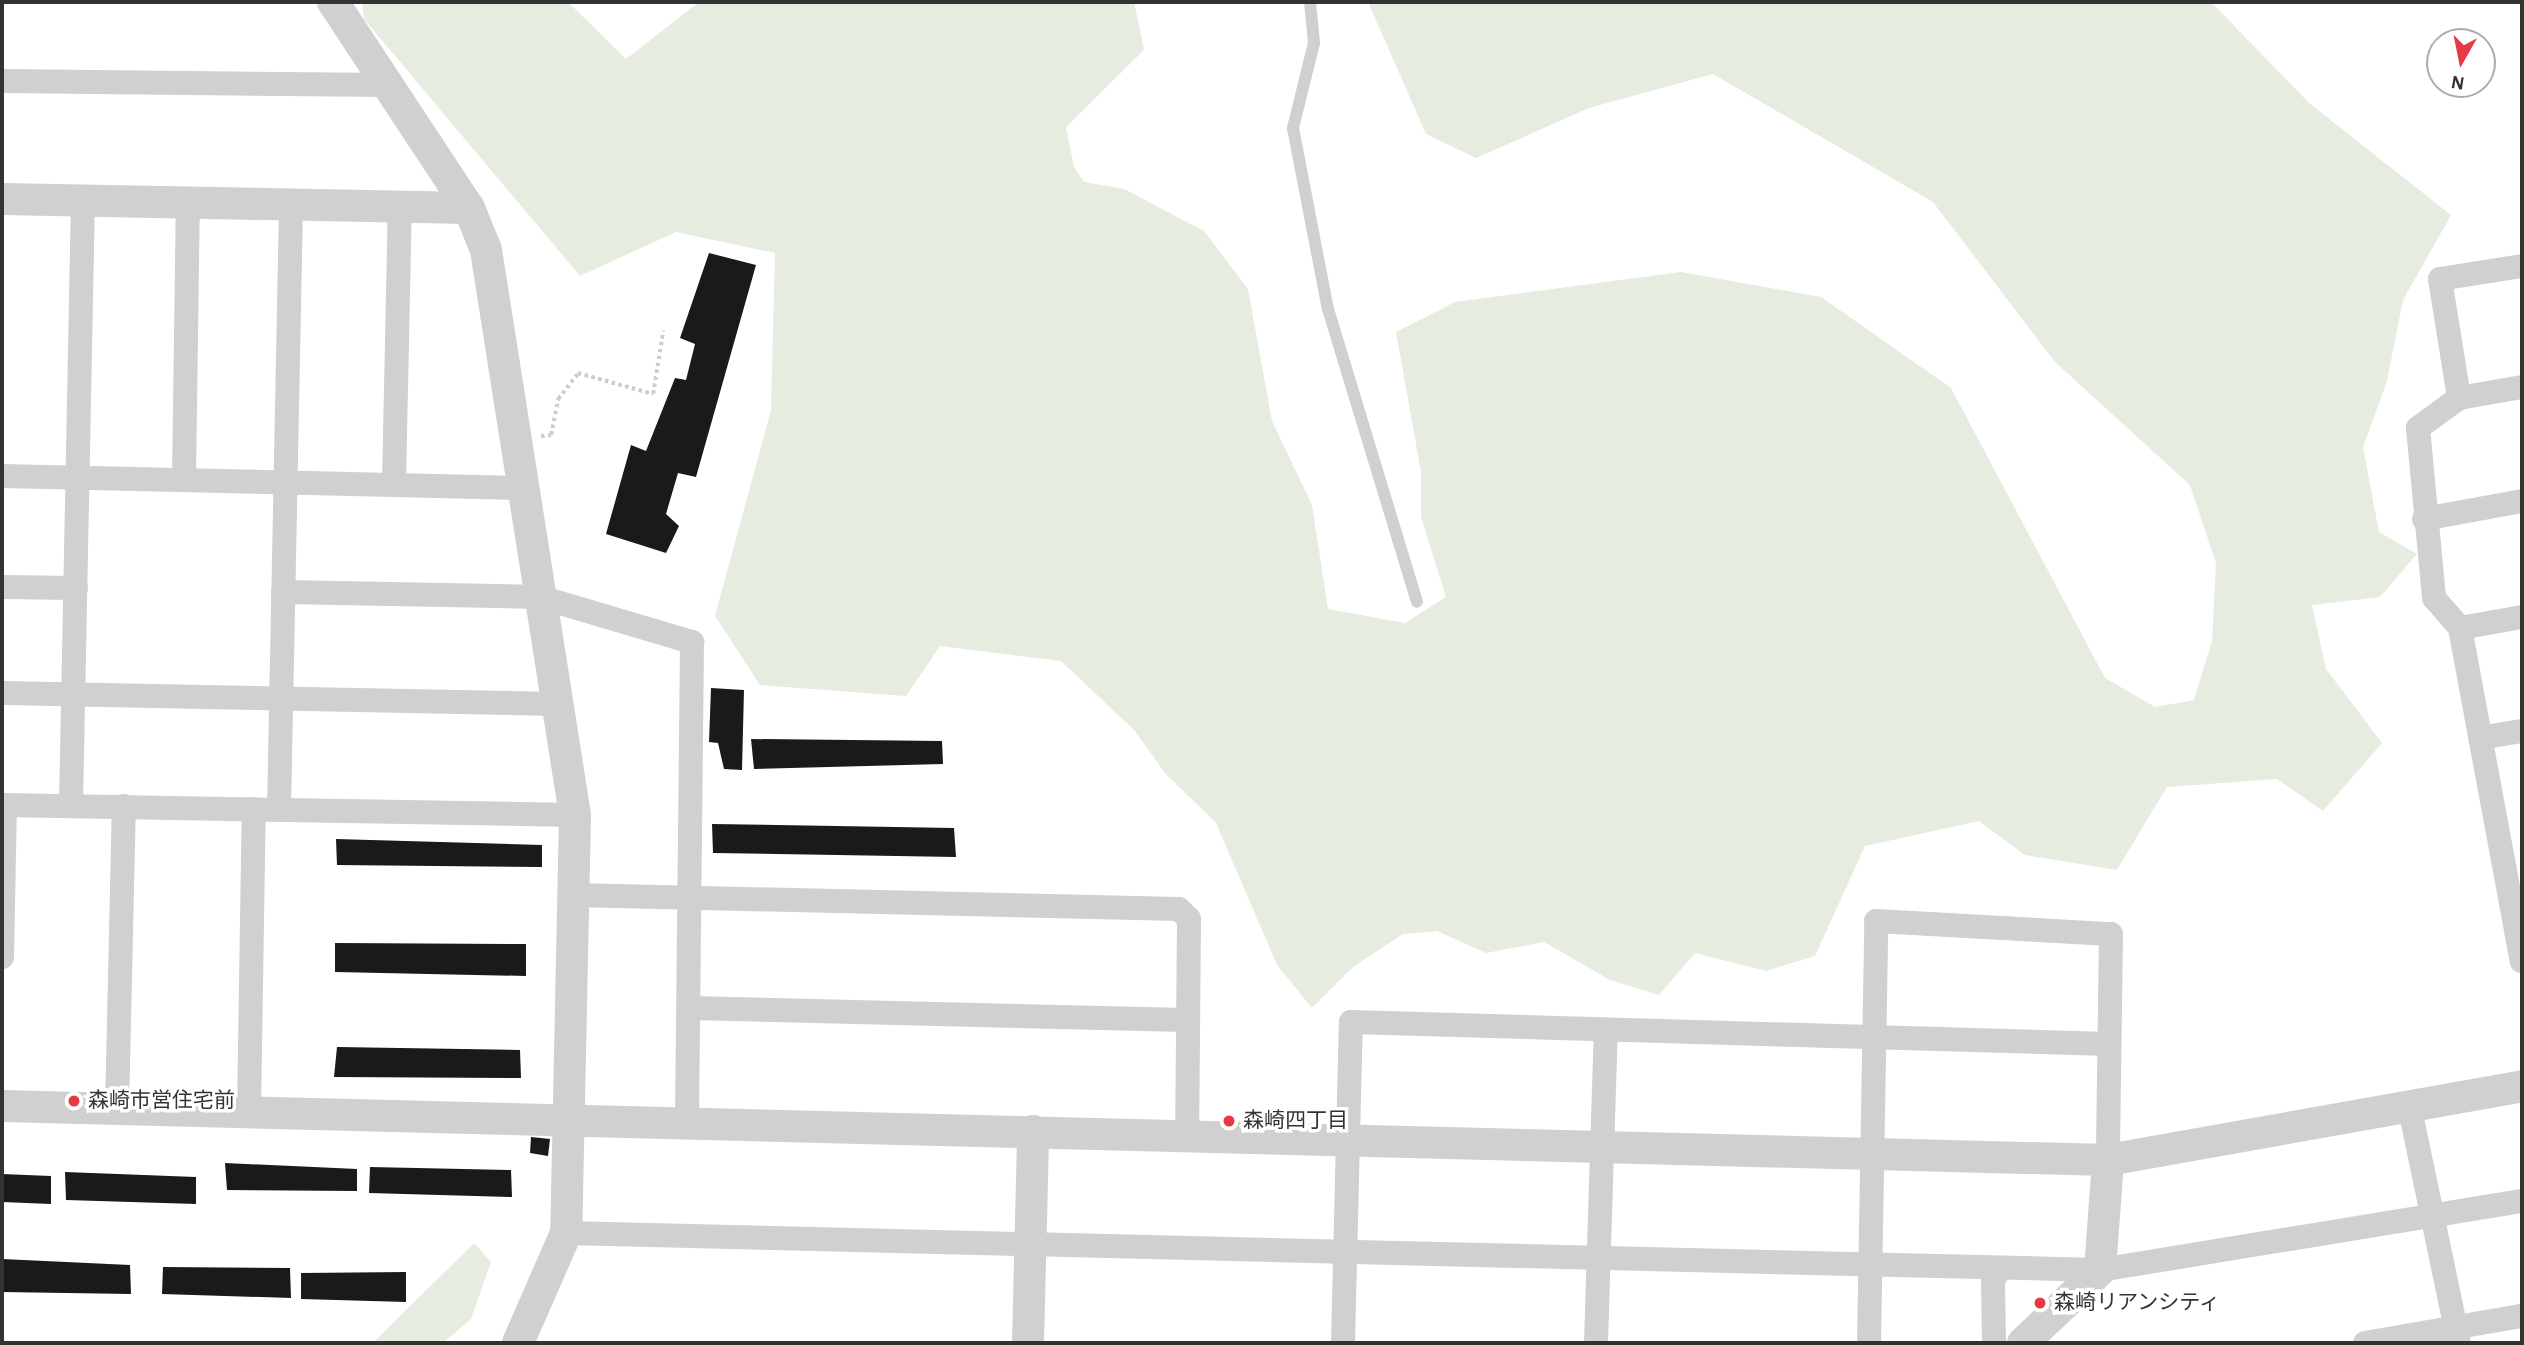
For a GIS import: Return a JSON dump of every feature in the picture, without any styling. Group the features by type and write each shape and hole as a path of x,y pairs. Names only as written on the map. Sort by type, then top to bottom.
{"street":[{"path":"333,2 469,208 486,250 513,440 575,815 566,1233 518,1343"},
{"path":"2,81 390,85"},
{"path":"2,199 469,208"},
{"path":"71,806 83,200"},
{"path":"184,480 188,201"},
{"path":"279,810 290,205"},
{"path":"394,484 400,208"},
{"path":"2459,398 2440,279 2522,266"},
{"path":"2522,387 2459,398 2418,428 2424,519 2434,598 2460,628 2480,738 2513,854 2522,961"},
{"path":"2,476 522,488"},
{"path":"2424,519 2522,501"},
{"path":"2,587 76,588"},
{"path":"284,592 540,597 692,642 693,896 687,1123"},
{"path":"2460,628 2522,617"},
{"path":"2,693 557,704"},
{"path":"2480,738 2522,731"},
{"path":"2,957 3,805 575,815"},
{"path":"117,1110 124,806"},
{"path":"249,1112 254,809"},
{"path":"574,895 1179,909 1189,919 1187,1134"},
{"path":"1869,1343 1877,921 2111,934 2108,1160 2100,1270 2023,1343"},
{"path":"691,1008 1187,1020"},
{"path":"1343,1343 1351,1022 2109,1044"},
{"path":"1596,1343 1606,1031"},
{"path":"2,1107 1187,1134 2108,1160 2410,1109 2522,1086"},
{"path":"2410,1109 2430,1216 2458,1335"},
{"path":"1028,1343 1033,1131"},
{"path":"566,1233 2100,1270 2522,1201"},
{"path":"1994,1343 1993,1280 2001,1268"},
{"path":"2365,1343 2458,1335 2522,1316"}],"lane":[{"path":"1310,2 1314,43 1293,128 1328,309 1417,602"}],"path":[{"path":"513,440 551,435 558,399 578,373 653,394 663,331"}],"shaded area":[{"path":"362,2 568,2 626,59 699,2 1134,2 1144,50 1066,127 1074,167 1084,182 1124,189 1204,231 1248,289 1272,421 1312,505 1328,609 1405,623 1446,597 1421,517 1421,472 1396,332 1455,302 1681,272 1821,297 1951,388 2105,678 2155,707 2194,700 2212,641 2216,563 2190,485 2055,362 1933,202 1713,74 1589,108 1476,158 1426,134 1368,2 2211,2 2309,103 2451,215 2403,300 2387,381 2363,447 2379,532 2417,554 2380,597 2312,605 2326,669 2382,743 2323,811 2277,779 2167,787 2117,870 2025,855 1979,821 1865,846 1815,956 1766,971 1695,953 1659,995 1610,980 1544,942 1486,953 1437,931 1403,934 1353,967 1312,1008 1277,965 1216,823 1165,773 1135,731 1061,661 940,646 906,696 760,685 715,616 771,410 775,253 676,232 580,276 364,19"},
{"path":"474,1243 491,1262 471,1319 443,1343 373,1343"}],"building":[{"path":"709,253 756,265 696,477 678,473 666,514 679,526 666,553 606,534 631,445 646,451 675,378 686,380 695,344 680,338"},
{"path":"711,688 744,690 742,770 724,769 718,743 709,742"},
{"path":"751,739 942,741 943,764 754,769"},
{"path":"712,824 954,828 956,857 713,853"},
{"path":"336,839 542,845 542,867 337,865"},
{"path":"335,943 526,944 526,976 335,972"},
{"path":"337,1047 520,1050 521,1078 334,1077"},
{"path":"531,1137 550,1139 548,1156 530,1153"},
{"path":"225,1163 357,1169 357,1191 227,1190"},
{"path":"370,1167 511,1170 512,1197 369,1193"},
{"path":"65,1172 196,1177 196,1204 66,1200"},
{"path":"2,1174 51,1176 51,1204 2,1202"},
{"path":"2,1259 130,1265 131,1294 2,1292"},
{"path":"163,1267 290,1268 291,1298 162,1294"},
{"path":"406,1272 406,1302 301,1299 301,1273"}],"place":[{"name":"森崎市営住宅前","path":"74,1101"},
{"name":"森崎四丁目","path":"1229,1121"},
{"name":"森崎リアンシティ","path":"2040,1303"}]}
